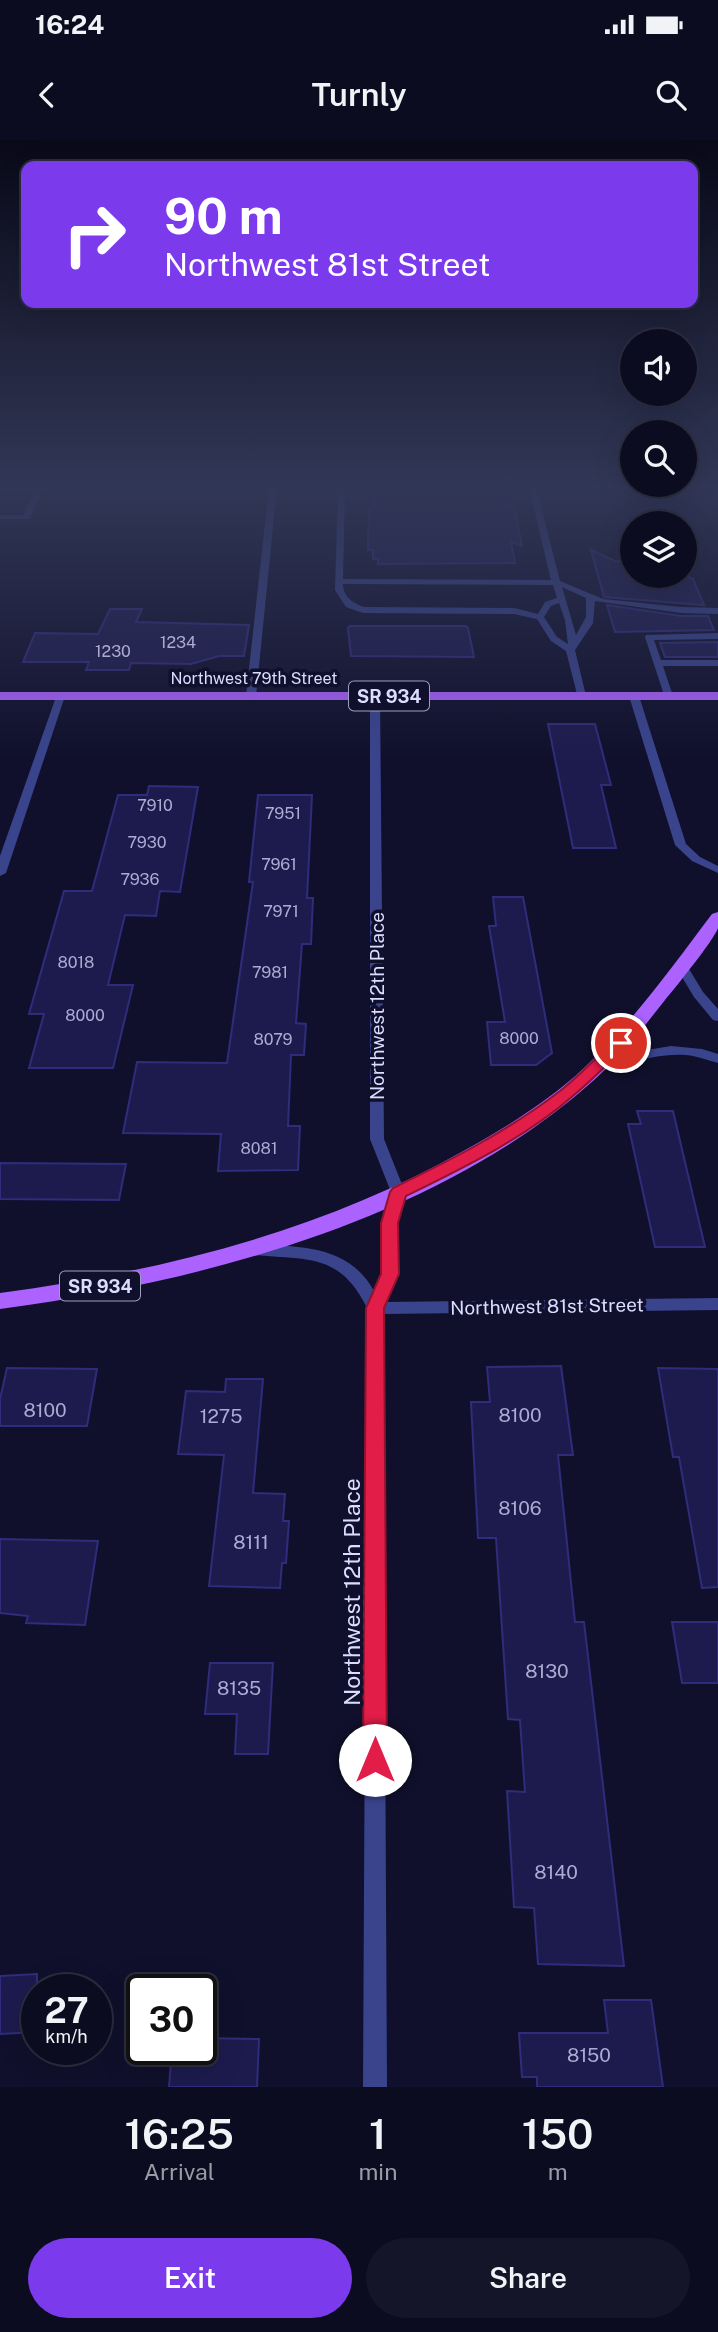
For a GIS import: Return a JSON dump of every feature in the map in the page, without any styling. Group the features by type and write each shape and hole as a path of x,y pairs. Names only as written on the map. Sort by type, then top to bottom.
{"main road":[{"name":"Northwest 79th Street","path":"0,696 718,696"},
{"name":"SR 934","path":"0,1301 140,1278 252,1249 306,1231 471,1157 568,1092 593,1069 643,1018 715,926"}],"street":[{"path":"251,696 263,578"},
{"path":"339,578 342,599 363,610 514,611 540,617 554,639 572,647"},
{"path":"555,578 562,599 581,696"},
{"path":"339,581 556,583 578,589 590,597 681,610 718,611"},
{"path":"572,647 587,630 593,616 590,597"},
{"path":"540,617 548,604 562,599"},
{"path":"668,696 658,663 658,649 649,637 718,636"},
{"path":"658,663 718,663"},
{"path":"0,873 60,696"},
{"name":"Northwest 12th Place","path":"375,696 377,1139 398,1192 390,1223 390,1274 375,1308 375,2087"},
{"path":"634,696 681,845 696,859 718,870"},
{"path":"682,967 698,995 718,1017"},
{"path":"593,1069 673,1049 694,1050 718,1059"},
{"path":"252,1249 315,1255 342,1265 359,1279 375,1308"},
{"name":"Northwest 81st Street","path":"375,1308 718,1304"}],"building":[{"path":"599,578 620,578 620,588 697,588 704,605 604,597"},
{"path":"607,605 681,616 708,616 714,630 615,632"},
{"path":"110,609 142,609 136,622 249,625 244,656 219,656 191,664 131,663 129,670 86,670 89,662 23,662 35,633 98,634"},
{"path":"350,626 466,626 474,657 351,656"},
{"path":"718,642 718,657 665,657 660,643"},
{"path":"548,724 595,724 611,785 601,785 616,848 573,848"},
{"path":"149,786 198,787 180,892 160,891 156,916 125,915 108,985 133,985 113,1068 29,1068 44,1014 29,1014 64,891 92,891 118,795 147,795"},
{"path":"258,795 312,795 307,898 313,898 311,944 302,944 296,1023 306,1024 304,1055 291,1055 288,1126 300,1126 298,1170 218,1171 221,1134 123,1133 137,1062 227,1063 253,882 249,882"},
{"path":"493,897 523,897 552,1053 536,1065 491,1065 487,1022 505,1022 489,926 496,926"},
{"path":"637,1111 673,1111 705,1247 655,1247 628,1124 641,1124"},
{"path":"0,1163 126,1164 119,1200 0,1199"},
{"path":"561,1366 573,1455 558,1455 575,1622 584,1622 624,1966 538,1964 534,1908 514,1907 507,1791 525,1792 520,1720 508,1719 496,1538 478,1538 471,1402 490,1402 487,1367"},
{"path":"7,1368 97,1369 87,1426 0,1426 0,1399"},
{"path":"658,1368 718,1369 718,1587 702,1588 679,1457 673,1457"},
{"path":"226,1379 263,1379 253,1493 285,1494 283,1521 289,1521 286,1563 282,1563 280,1588 209,1586 224,1455 178,1454 186,1391 225,1392"},
{"path":"0,1539 98,1541 85,1625 26,1623 28,1616 0,1613"},
{"path":"672,1622 718,1622 718,1683 682,1683"},
{"path":"210,1663 273,1663 268,1754 235,1754 237,1714 205,1714"},
{"path":"21,1975 21,2033 0,2034 0,1976"},
{"path":"604,2000 651,2000 663,2087 537,2087 537,2077 522,2077 519,2033 608,2033"},
{"path":"217,2038 259,2039 257,2087 169,2087 171,2065 217,2065"}],"route":[{"path":"375,1760 375,1308 390,1274 390,1223 398,1192 471,1157 537,1115 568,1092 621,1043"}]}
